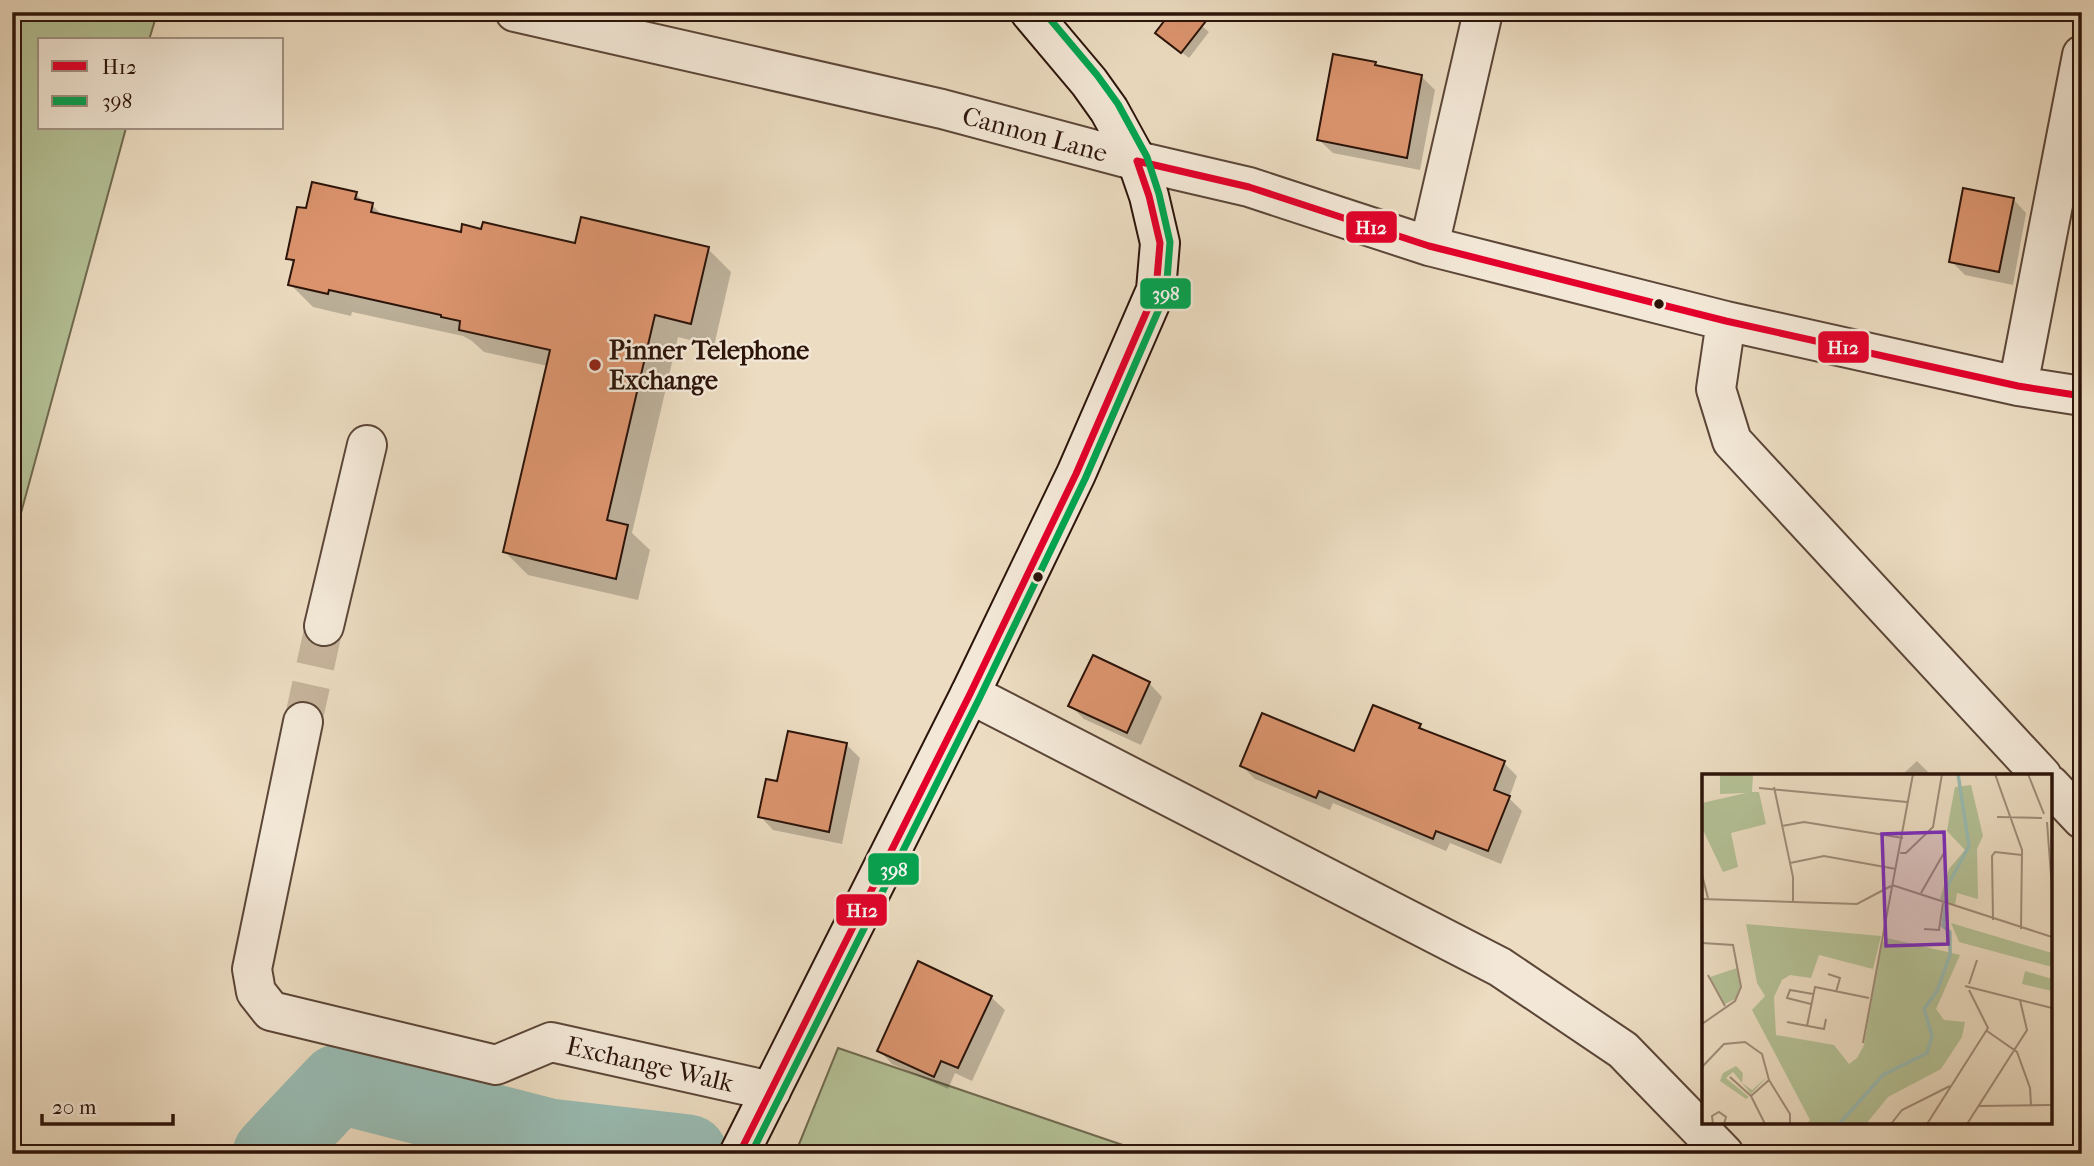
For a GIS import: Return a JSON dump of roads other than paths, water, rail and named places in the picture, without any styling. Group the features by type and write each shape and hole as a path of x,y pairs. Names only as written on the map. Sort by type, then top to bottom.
{"street":[{"name":"Cannon Lane","path":"515,12 942,109 1249,187 1429,246 1726,321 2018,386 2082,396"},
{"path":"743,1145 970,694 1076,474 1156,290 1160,243 1137,160 1109,110 1089,82 1030,12"},
{"path":"1429,246 1483,12"},
{"path":"2018,386 2082,55"},
{"path":"1726,321 1716,389 1732,441 2040,774"},
{"path":"324,626 367,445"},
{"path":"970,694 1500,967 1623,1050 1724,1154"},
{"name":"Exchange Walk","path":"303,722 252,969 256,992 271,1011 496,1065 551,1042 771,1091"},
{"path":"2052,787 2082,819"}],"waterway":[{"path":"272,1154 338,1084 549,1138 688,1154"}],"tunnel":[{"path":"303,722 324,626"}],"place":[{"name":"Pinner Telephone Exchange","path":"595,365"}]}
